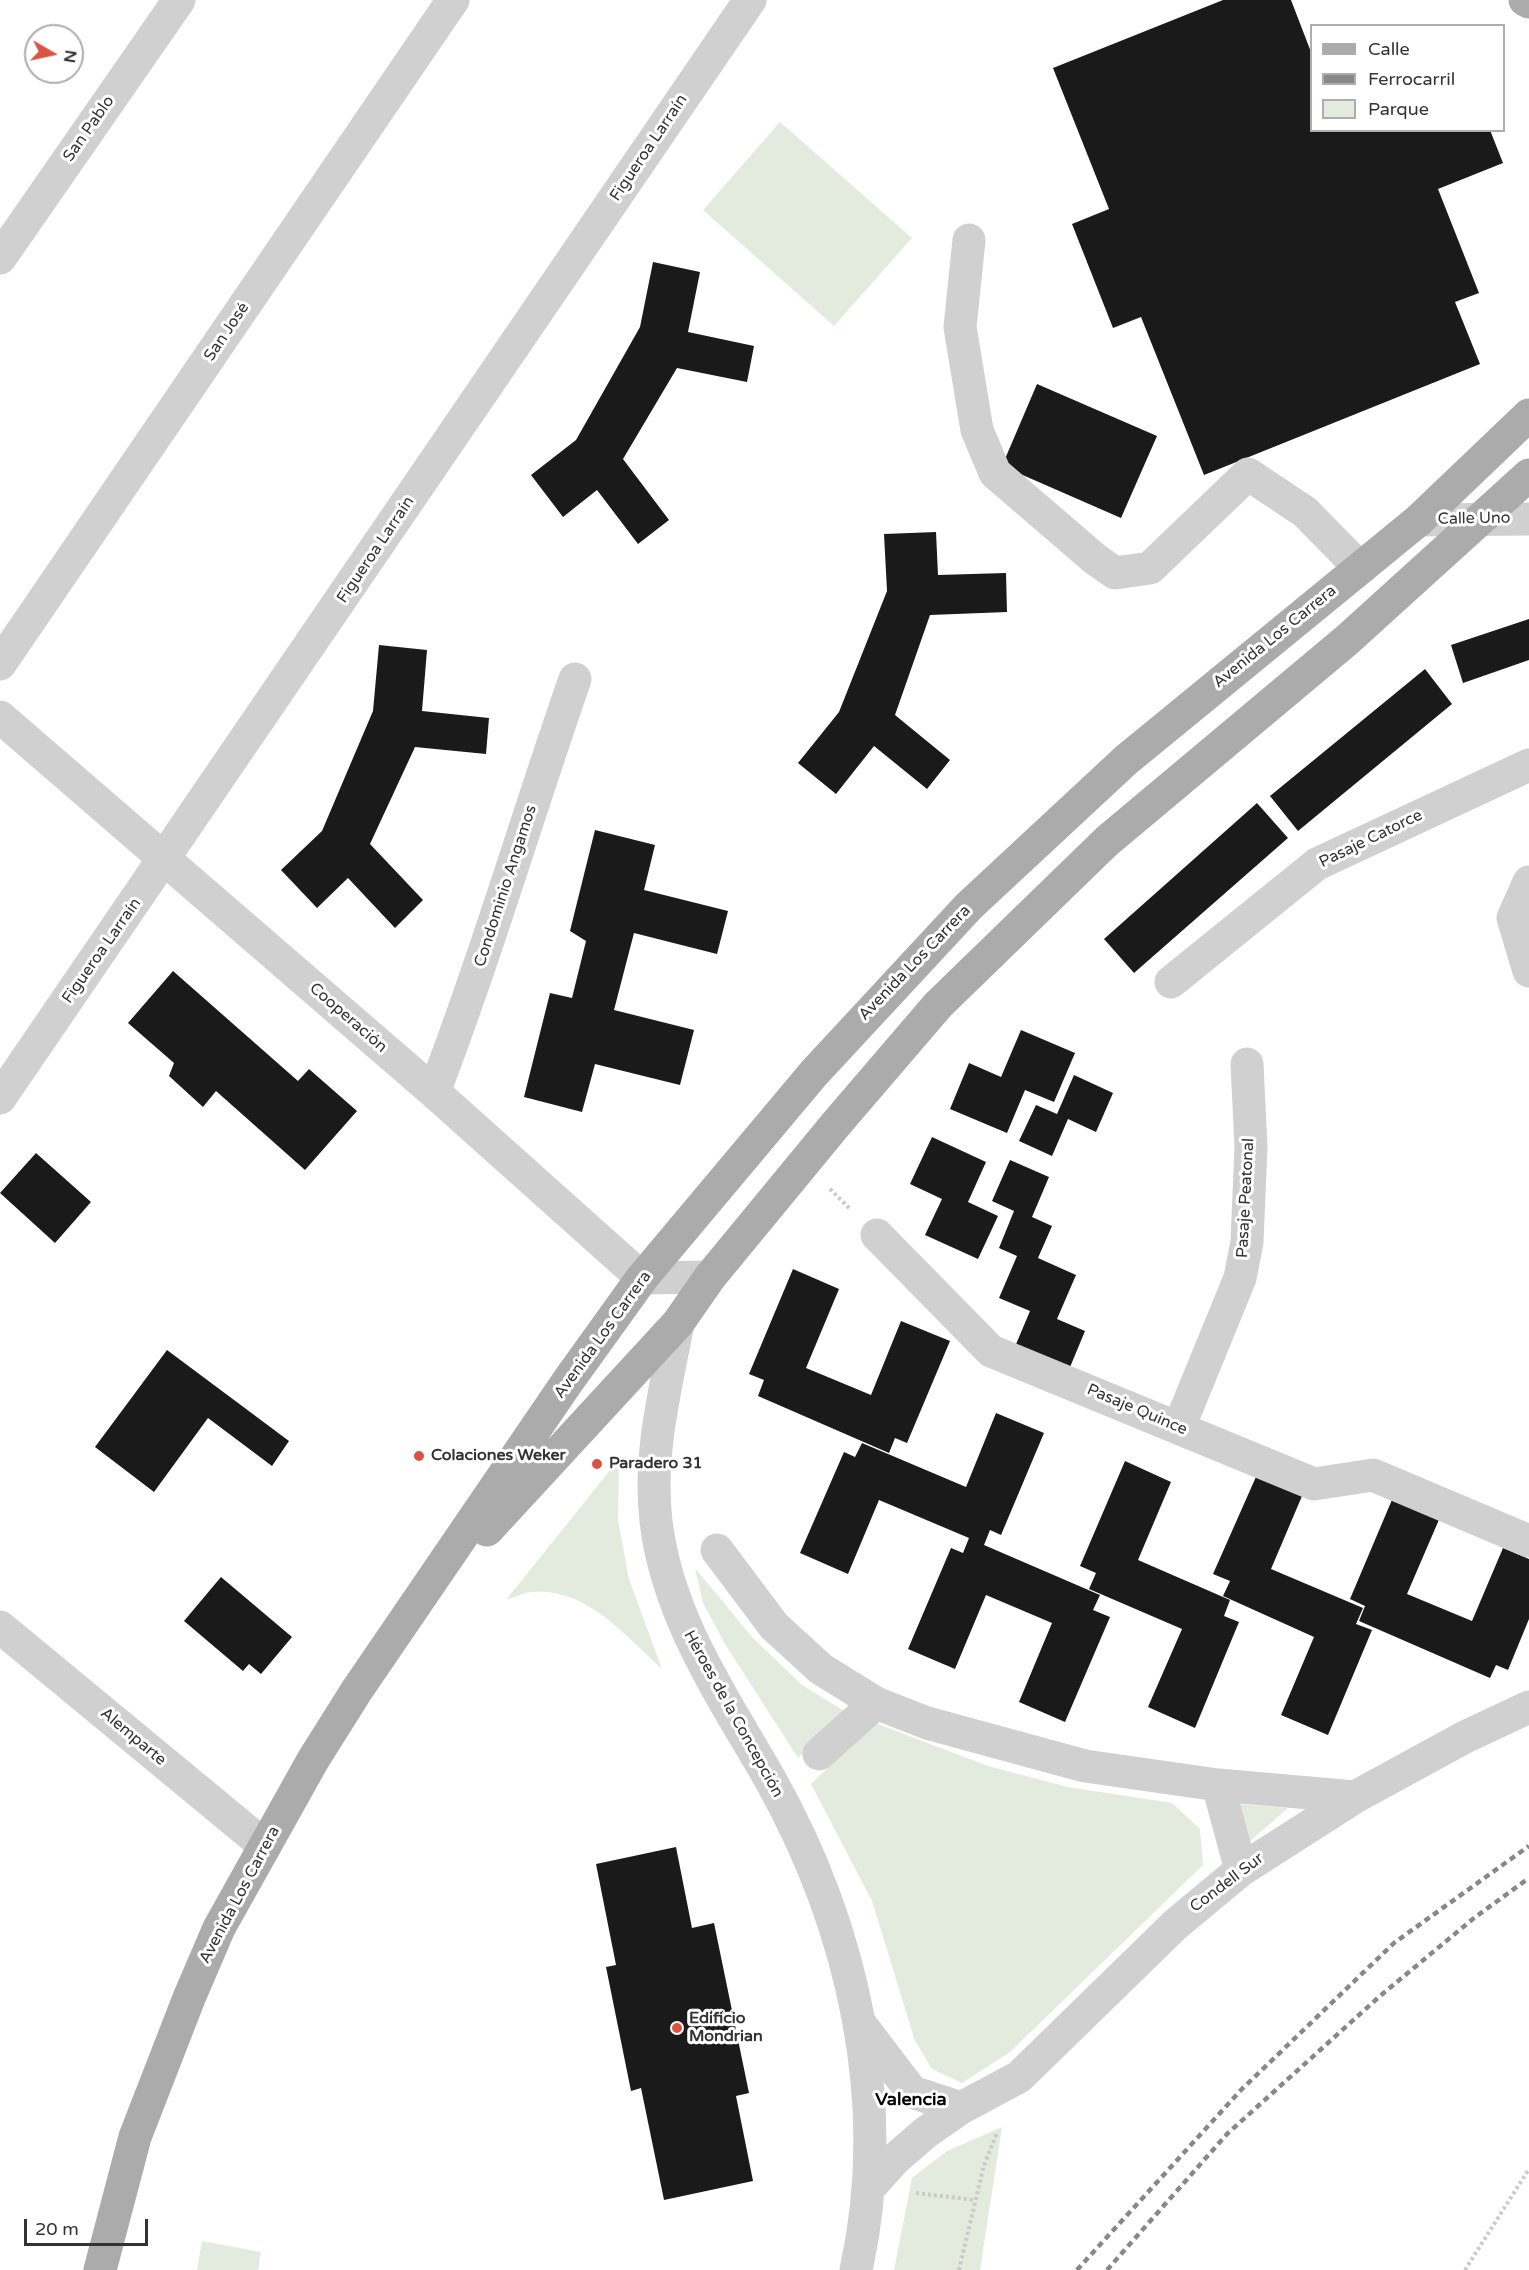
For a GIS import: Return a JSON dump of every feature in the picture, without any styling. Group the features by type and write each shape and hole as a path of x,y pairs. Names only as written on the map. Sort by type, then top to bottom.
{"main road":[{"path":"1525,0 1529,2"},
{"name":"Avenida Los Carrera","path":"100,2270 135,2137 219,1928 325,1740 568,1381 642,1278 814,1073 869,1011 969,906 1126,760 1419,520 1529,415"},
{"name":"Avenida Los Carrera","path":"410,1613 678,1323 710,1277 938,1005 1107,841 1347,640 1529,475"}],"street":[{"name":"San Pablo","path":"0,258 178,0"},
{"name":"San José","path":"0,664 453,0"},
{"name":"Figueroa Larraín","path":"0,1098 165,861 750,0"},
{"path":"969,240 960,327 977,430 994,473 1095,559 1115,573 1150,568 1248,474 1305,512 1360,568"},
{"name":"Calle Uno","path":"1419,520 1529,519"},
{"name":"Condominio Angamos","path":"434,1092 471,997 531,806 575,679"},
{"name":"Cooperación","path":"0,717 434,1092 642,1278"},
{"name":"Pasaje Catorce","path":"1171,982 1317,864 1529,765"},
{"path":"1529,882 1513,918 1529,971"},
{"name":"Pasaje Peatonal","path":"1179,1427 1240,1278 1247,1242 1251,1146 1248,1064"},
{"name":"Pasaje Quince","path":"877,1235 992,1351 1314,1484 1373,1475 1529,1541"},
{"path":"642,1278 710,1277"},
{"name":"Héroes de la Concepción","path":"678,1323 655,1459 656,1521 673,1598 702,1664 771,1781 808,1851 842,1949 861,2025"},
{"path":"717,1550 774,1626 821,1670 876,1704 927,1723 1085,1766 1218,1785 1355,1797"},
{"name":"Alemparte","path":"0,1627 265,1846"},
{"path":"819,1754 876,1704"},
{"name":"Condell Sur","path":"869,2188 896,2159 926,2133 962,2108 1019,2077 1176,1924 1240,1870 1355,1797 1465,1737 1529,1707"},
{"path":"1218,1785 1240,1870"},
{"path":"861,2025 912,2092 962,2108"},
{"path":"856,2270 869,2188 871,2130 861,2025"}],"path":[{"path":"802,1166 830,1189 877,1235"},
{"path":"959,2270 984,2165 997,2132"},
{"path":"1465,2270 1529,2169"},
{"path":"869,2188 975,2200"}],"green space":[{"path":"780,122 912,238 834,326 703,210"},
{"path":"619,1459 618,1520 629,1579 662,1669 620,1629 571,1597 533,1592 506,1600"},
{"path":"695,1568 752,1637 802,1685 846,1712 798,1758 725,1644 703,1603"},
{"path":"875,1723 988,1766 1068,1787 1172,1803 1200,1829 1203,1865 1009,2053 962,2083 932,2069 915,2041 872,1901 811,1784"},
{"path":"1237,1804 1288,1808 1248,1843"},
{"path":"1002,2127 980,2270 894,2270 912,2178 947,2151"},
{"path":"202,2241 261,2252 258,2270 197,2270"}],"building":[{"path":"1223,0 1291,0 1310,49 1310,132 1491,132 1503,163 1438,189 1479,293 1455,302 1480,364 1204,475 1141,317 1113,328 1072,224 1109,209 1053,68"},
{"path":"653,262 700,272 688,332 754,346 747,382 677,368 623,459 669,520 638,544 597,490 563,517 531,475 576,440 640,327"},
{"path":"1037,384 1157,436 1121,518 1002,466"},
{"path":"936,532 938,575 1006,573 1007,612 930,615 895,715 950,760 927,789 874,746 836,794 798,763 839,712 887,591 884,534"},
{"path":"1529,619 1529,660 1463,683 1451,645"},
{"path":"379,645 427,650 422,711 489,718 486,754 415,747 370,844 423,900 395,928 348,878 317,908 281,870 322,831 373,711"},
{"path":"1425,669 1452,704 1298,831 1270,796"},
{"path":"1257,803 1288,838 1134,973 1104,939"},
{"path":"595,830 655,845 644,890 728,911 717,954 634,933 614,1010 694,1030 680,1085 595,1064 582,1112 524,1097 550,993 572,998 586,941 570,931"},
{"path":"173,971 298,1081 309,1069 357,1111 305,1170 216,1091 203,1107 169,1076 174,1063 128,1023"},
{"path":"1021,1030 1075,1053 1054,1102 1025,1090 1007,1133 950,1109 969,1063 1001,1077"},
{"path":"1074,1075 1113,1093 1096,1132 1068,1119 1052,1156 1019,1141 1036,1105 1057,1114"},
{"path":"932,1137 986,1162 968,1202 998,1216 978,1259 925,1235 942,1199 910,1184"},
{"path":"36,1153 91,1202 55,1243 0,1193"},
{"path":"1010,1160 1049,1177 1032,1217 1052,1226 1038,1258 1076,1275 1057,1319 1085,1331 1068,1372 1014,1349 1030,1311 999,1298 1017,1256 999,1248 1014,1211 992,1201"},
{"path":"793,1269 839,1289 806,1368 871,1395 901,1321 950,1341 907,1443 895,1438 889,1453 758,1396 764,1380 749,1374"},
{"path":"167,1350 289,1441 272,1466 208,1418 154,1492 95,1447"},
{"path":"996,1413 1044,1433 1001,1535 990,1530 984,1545 1100,1595 1093,1610 1110,1617 1065,1722 1019,1702 1052,1623 986,1595 955,1669 908,1649 951,1548 963,1553 969,1538 879,1500 848,1574 800,1553 844,1452 855,1457 862,1443 966,1487"},
{"path":"1125,1461 1171,1482 1138,1560 1230,1600 1224,1616 1239,1622 1195,1728 1148,1707 1182,1629 1089,1589 1096,1573 1080,1566"},
{"path":"1259,1470 1305,1489 1271,1569 1363,1608 1356,1624 1372,1630 1328,1735 1281,1715 1314,1637 1223,1596 1230,1581 1213,1574"},
{"path":"1394,1495 1441,1515 1407,1594 1472,1621 1503,1548 1529,1559 1529,1619 1508,1670 1496,1665 1490,1678 1359,1621 1365,1606 1350,1599"},
{"path":"221,1577 292,1637 261,1674 249,1664 243,1671 184,1621"},
{"name":"Edificio Mondrian","path":"676,1847 692,1928 714,1923 749,2093 736,2096 753,2181 664,2200 641,2088 631,2091 606,1967 616,1965 596,1864"}],"railway":[{"path":"1077,2270 1241,2090 1394,1943 1529,1846"},
{"path":"1107,2270 1227,2134 1380,1996 1474,1918 1529,1878"}],"place":[{"name":"Colaciones Weker","path":"419,1456"},
{"name":"Paradero 31","path":"597,1464"},
{"name":"Edificio Mondrian","path":"677,2028"}],"district":[{"name":"Valencia","path":"911,2100"}]}
